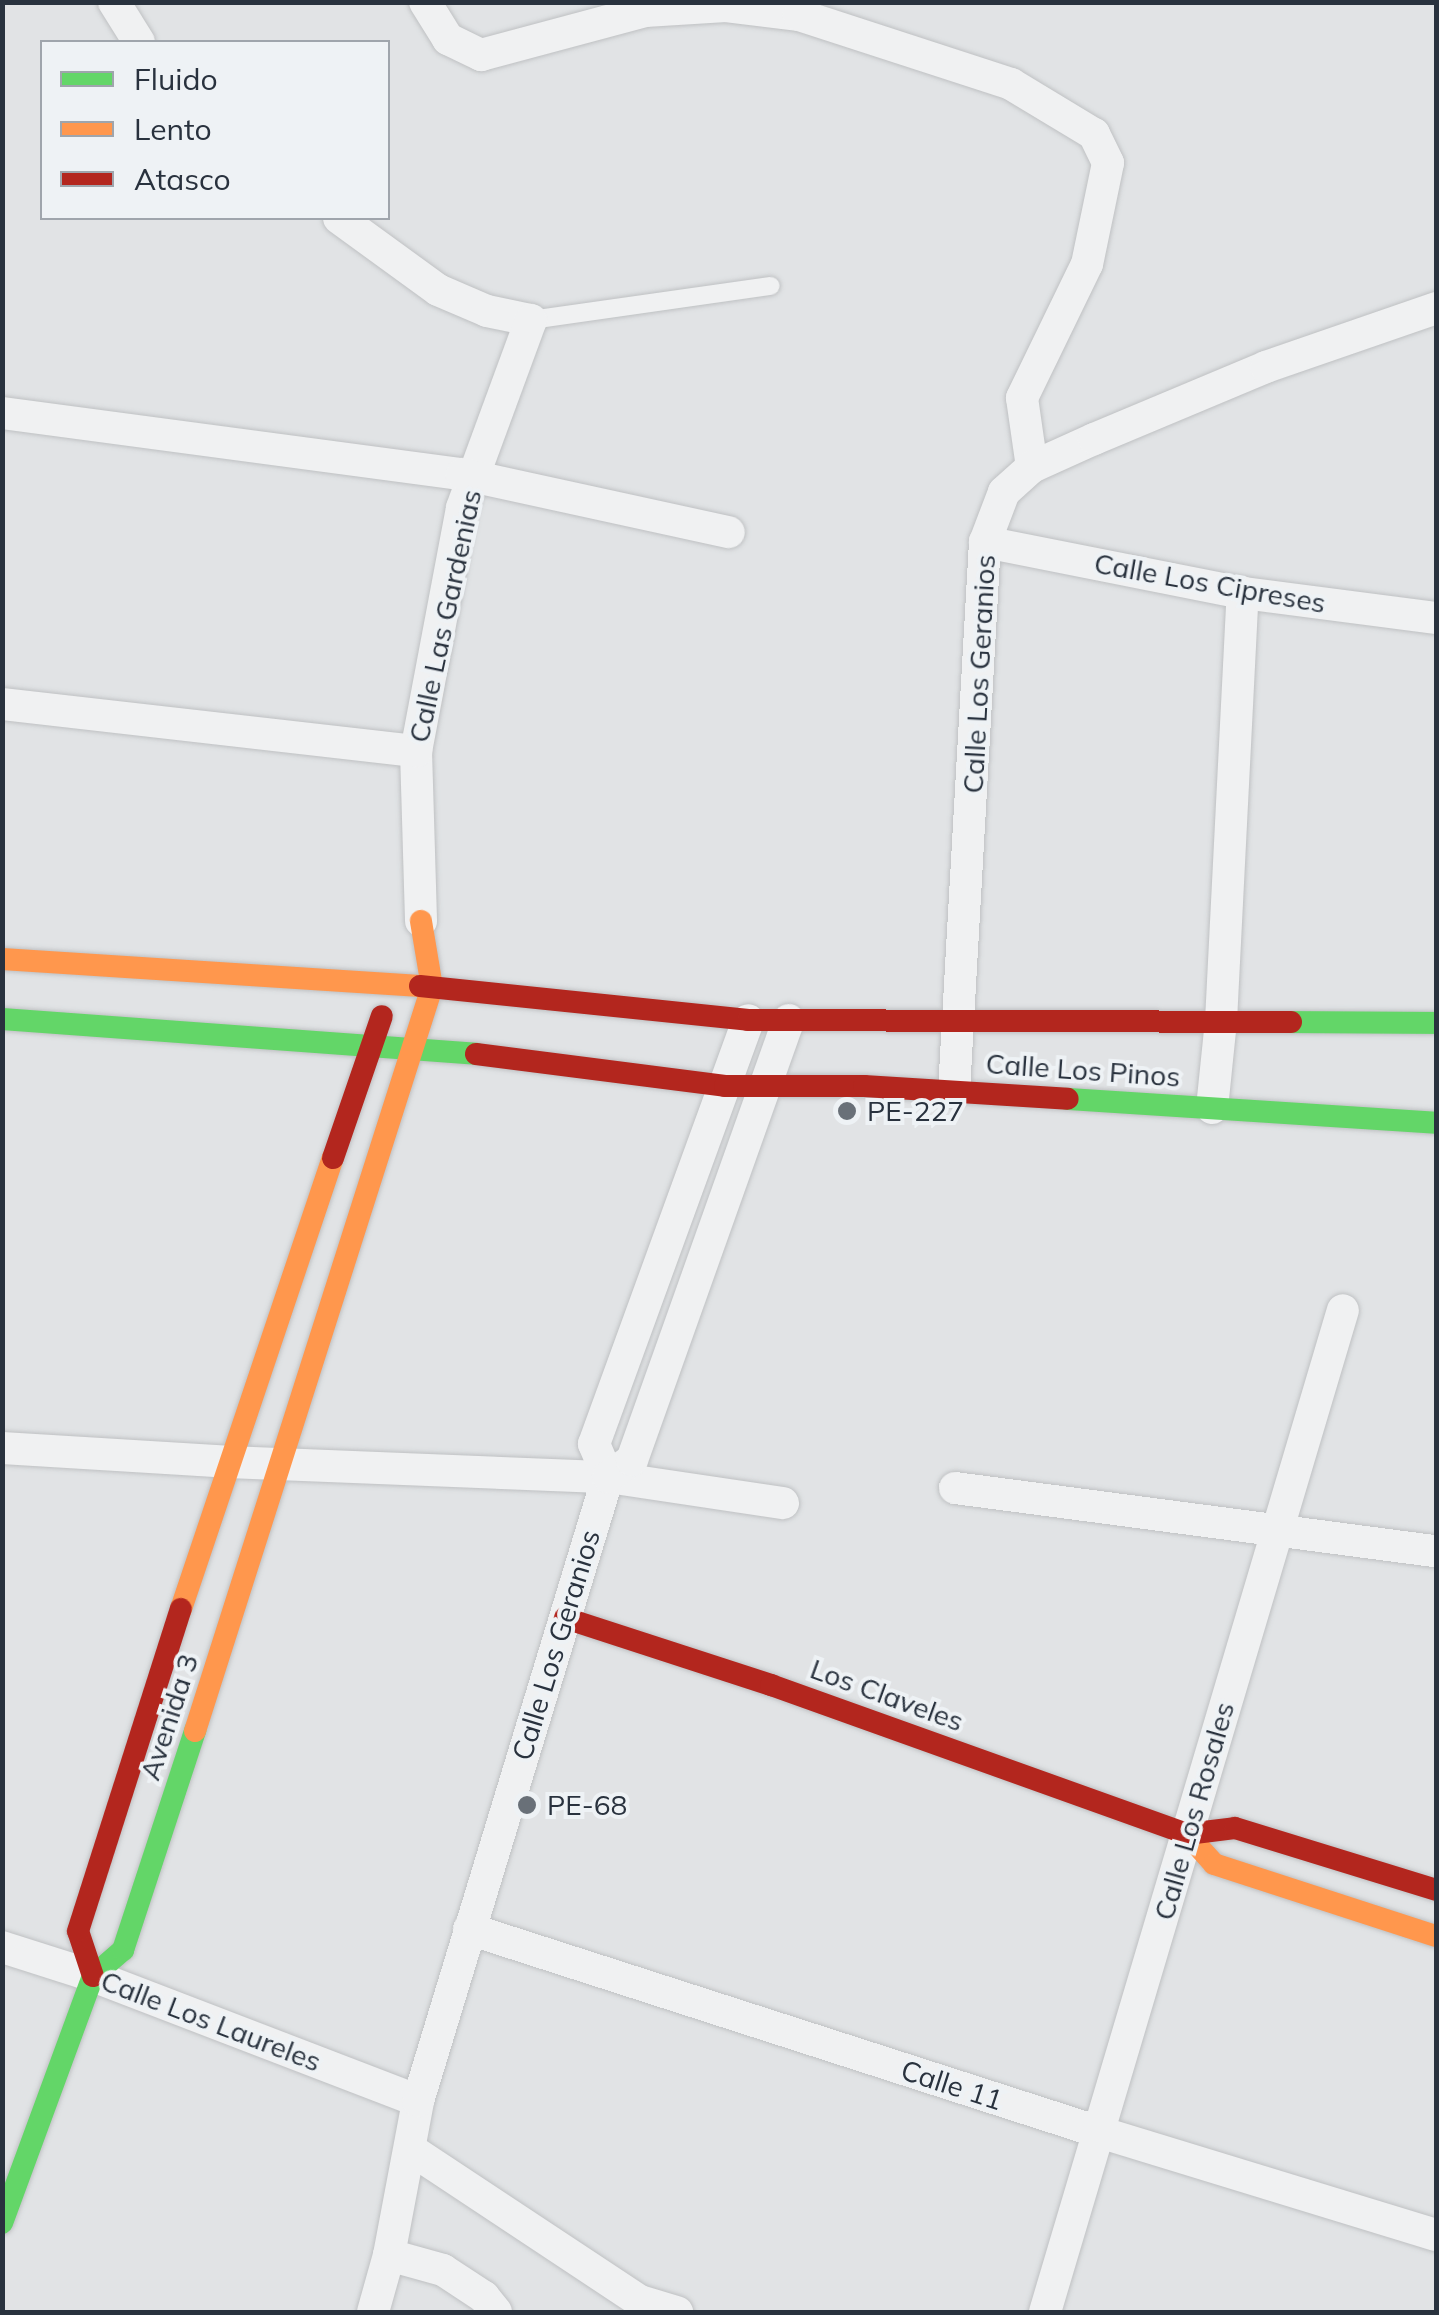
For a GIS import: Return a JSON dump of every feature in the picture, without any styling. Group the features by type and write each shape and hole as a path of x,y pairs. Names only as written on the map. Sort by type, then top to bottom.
{"street":[{"path":"114,2 138,40"},
{"path":"425,2 448,39 481,55 645,11 726,6 799,15 1011,84 1094,134 1108,164 1087,264 1022,398 1032,467"},
{"path":"342,220 438,290 487,312 530,320"},
{"name":"Calle Los Geranios","path":"954,1092 985,542 1004,492 1032,467 1266,367 1436,308"},
{"name":"Calle Las Gardenias","path":"284,1464 432,987 421,920 416,751 462,508 530,320"},
{"path":"2,412 474,479 729,532"},
{"name":"Calle Los Cipreses","path":"985,542 1242,593 1436,618"},
{"path":"1212,1108 1222,1020 1242,593"},
{"path":"2,704 416,751"},
{"name":"Calle Las Gardenias","path":"228,1462 394,983 421,920"},
{"name":"Calle Los Pinos","path":"2,959 394,983 748,1020 1436,1023"},
{"name":"Calle Los Pinos","path":"2,1019 373,1044 586,1064 724,1086 954,1092 1436,1123"},
{"name":"Calle Los Geranios","path":"608,1477 594,1444 748,1020"},
{"name":"Calle Los Geranios","path":"373,2312 389,2255 418,2101 608,1477 632,1460 789,1020"},
{"name":"Calle Los Rosales","path":"1045,2312 1343,1310"},
{"path":"2,1448 228,1462 608,1477 783,1503"},
{"name":"Avenida 3","path":"93,1976 78,1931 228,1462"},
{"name":"Avenida 3","path":"2,2224 93,1976 124,1950 284,1464"},
{"path":"955,1488 1436,1550"},
{"name":"Los Claveles","path":"565,1618 771,1686 1187,1834 1235,1828 1436,1890"},
{"name":"Los Claveles","path":"1187,1834 1214,1864 1436,1936"},
{"name":"Calle 11","path":"469,1929 1099,2132 1436,2235"},
{"name":"Calle Los Laureles","path":"2,1948 93,1976 418,2101"},
{"path":"410,2149 640,2301 677,2312"},
{"path":"389,2255 443,2270 484,2297 496,2312"}],"lane":[{"path":"530,320 772,286"}],"traffic: fast":[{"path":"2,1019 476,1054"},
{"path":"1291,1022 1436,1023"},
{"path":"1068,1099 1436,1123"},
{"path":"2,2223 93,1976 123,1950 195,1731"}],"traffic: slow":[{"path":"195,1731 432,987 421,921"},
{"path":"2,959 420,986"},
{"path":"181,1609 333,1158"},
{"path":"1187,1834 1214,1864 1436,1936"}],"traffic: jam":[{"path":"420,986 748,1020 1291,1022"},
{"path":"333,1158 382,1016"},
{"path":"476,1054 725,1086 864,1086 1068,1099"},
{"path":"93,1976 78,1931 181,1609"},
{"path":"565,1618 771,1685 1187,1834 1235,1828 1436,1890"}],"place":[{"name":"PE-227","path":"847,1111"},
{"name":"PE-68","path":"527,1805"}]}
